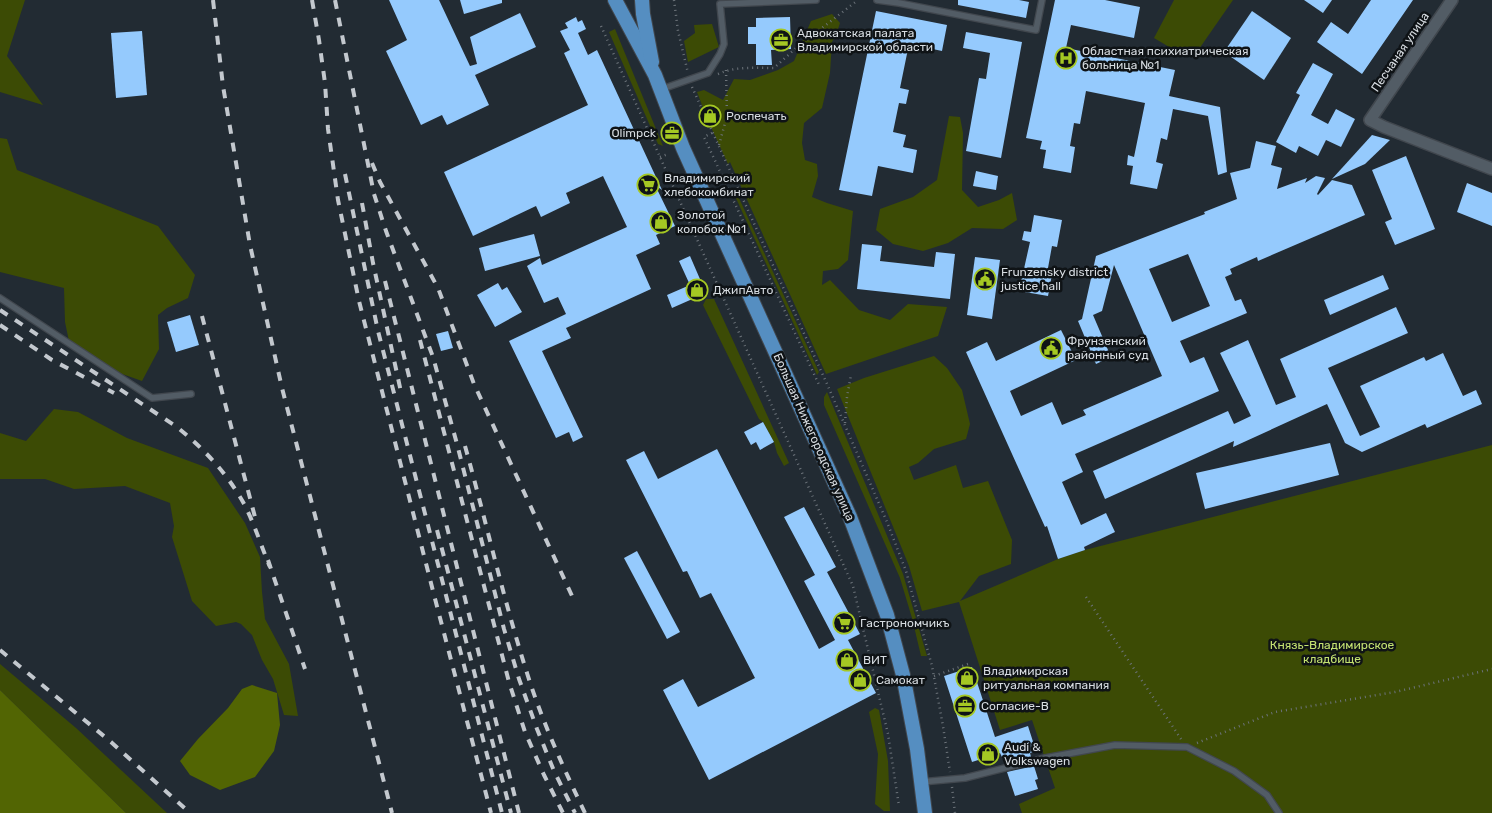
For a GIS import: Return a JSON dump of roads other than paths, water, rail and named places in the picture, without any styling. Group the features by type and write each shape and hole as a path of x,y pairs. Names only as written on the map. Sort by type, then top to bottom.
{"main road":[{"name":"Большая Нижегородская улица","path":"615,0 655,76 682,148 721,229 850,516 884,606 903,675 925,813"},
{"name":"Большая Нижегородская улица","path":"642,0 655,76"}],"street":[{"name":"Песчаная улица","path":"1452,0 1370,120 1492,169"}],"lane":[{"path":"661,90 708,72 724,44 720,4 816,0"},
{"path":"877,0 899,2 1036,30 1042,0"},
{"path":"0,298 152,398 191,394"},
{"path":"921,782 951,780 1045,758 1115,745 1187,747 1234,771 1267,795 1278,813"}],"railway":[{"path":"213,0 223,86 250,245 282,388 392,813"},
{"path":"312,0 325,83 328,129 338,200 359,301 491,813"},
{"path":"335,0 374,194 433,357 504,629 519,679 554,771 575,813"},
{"path":"372,163 380,182 438,288 474,384 573,598"},
{"path":"345,174 378,331 502,813"},
{"path":"362,203 401,392"},
{"path":"385,281 519,813"},
{"path":"0,310 177,427 196,443 222,471 243,502 270,567"},
{"path":"202,316 255,517"},
{"path":"0,325 52,360 114,393"},
{"path":"420,340 509,682 525,732 563,813"},
{"path":"465,446 527,673 553,744 585,813"},
{"path":"437,530 511,813"},
{"path":"268,560 305,669"},
{"path":"0,650 111,742 190,813"}],"place":[{"name":"Адвокатская палата Владимирской области","path":"781,40"},
{"name":"Областная психиатрическая больница №1","path":"1066,58"},
{"name":"Роспечать","path":"710,116"},
{"name":"Olimpck","path":"672,133"},
{"name":"Владимирский хлебокомбинат","path":"648,185"},
{"name":"Золотой колобок №1","path":"661,222"},
{"name":"Frunzensky district justice hall","path":"985,279"},
{"name":"ДжипАвто","path":"697,290"},
{"name":"Фрунзенский районный суд","path":"1051,348"},
{"name":"Гастрономчикъ","path":"844,623"},
{"name":"ВИТ","path":"847,660"},
{"name":"Владимирская ритуальная компания","path":"967,678"},
{"name":"Самокат","path":"860,680"},
{"name":"Согласие-В","path":"965,706"},
{"name":"Audi & Volkswagen","path":"988,754"}],"park label":[{"name":"Князь-Владимирское кладбище","path":"1332,652"}]}
